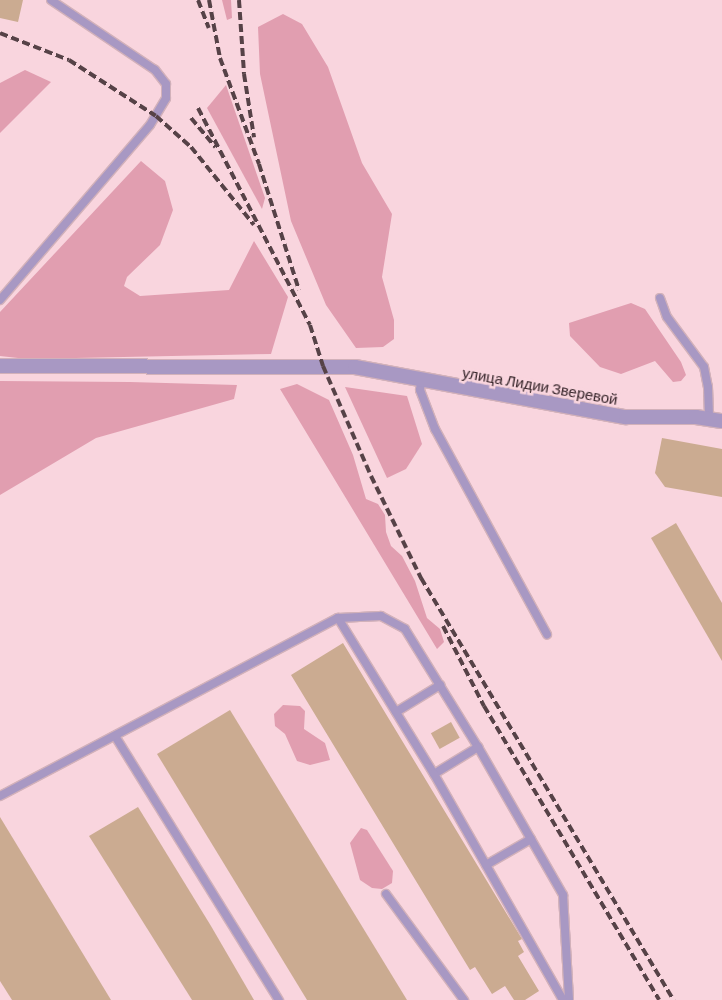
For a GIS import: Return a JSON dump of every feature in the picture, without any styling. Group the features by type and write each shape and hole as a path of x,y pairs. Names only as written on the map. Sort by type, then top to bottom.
{"street":[{"name":"улица Лидии Зверевой","path":"0,366 355,367 626,417 716,420"}],"lane":[{"path":"0,300 150,125 166,98 166,84 155,70 51,0"},
{"path":"660,298 667,317 704,367 716,420"},
{"path":"421,380 420,390 435,429 547,634"},
{"path":"0,796 338,618 381,616 395,621 405,629 440,685 563,895 569,1000"},
{"path":"338,618 434,774 563,1000"},
{"path":"396,712 440,685"},
{"path":"115,736 279,1000"},
{"path":"434,774 478,747"},
{"path":"486,865 531,839"},
{"path":"386,894 464,1000"}],"shaded area":[{"path":"222,0 231,0 232,18 227,20"},
{"path":"283,14 302,24 328,67 362,163 392,214 382,277 394,320 394,339 383,347 356,348 326,305 291,221 260,74 258,27"},
{"path":"25,70 51,82 0,133 0,83"},
{"path":"226,85 265,198 262,209 207,108"},
{"path":"141,161 165,181 173,210 160,245 127,277 124,286 140,296 229,290 254,241 288,297 271,354 27,359 0,356 0,312"},
{"path":"631,303 645,309 681,362 686,375 681,381 673,382 655,361 621,374 600,367 570,336 569,323"},
{"path":"0,381 237,385 234,399 96,438 0,495"},
{"path":"297,384 329,400 353,455 366,499 378,504 385,515 386,532 391,546 402,556 415,581 427,618 440,629 444,642 437,649 280,389"},
{"path":"345,387 407,396 422,444 406,469 387,478"},
{"path":"283,705 300,706 305,711 304,729 325,743 330,760 310,765 297,761 285,734 275,726 274,714"},
{"path":"361,828 367,830 393,871 392,883 382,889 372,888 360,880 350,843"}],"building":[{"path":"0,0 23,0 18,22 0,18"},
{"path":"662,438 722,449 722,497 665,487 655,473"},
{"path":"676,523 722,603 722,661 651,538"},
{"path":"343,643 522,939 518,941 524,952 518,956 539,991 525,1000 514,1000 505,986 492,994 475,967 470,970 291,675"},
{"path":"230,710 407,1000 307,1000 157,754"},
{"path":"451,722 460,738 440,749 431,733"},
{"path":"138,807 254,1000 192,1000 89,836"},
{"path":"0,817 111,1000 12,1000 0,981"}],"railway":[{"path":"198,0 209,28"},
{"path":"209,0 220,58 259,164 299,290"},
{"path":"239,0 244,74 254,137"},
{"path":"0,33 69,60 156,116 191,147 254,225"},
{"path":"198,108 310,325 323,366 371,476 421,578 674,1000"},
{"path":"191,118 215,147"},
{"path":"443,626 484,706 659,1000"}]}
